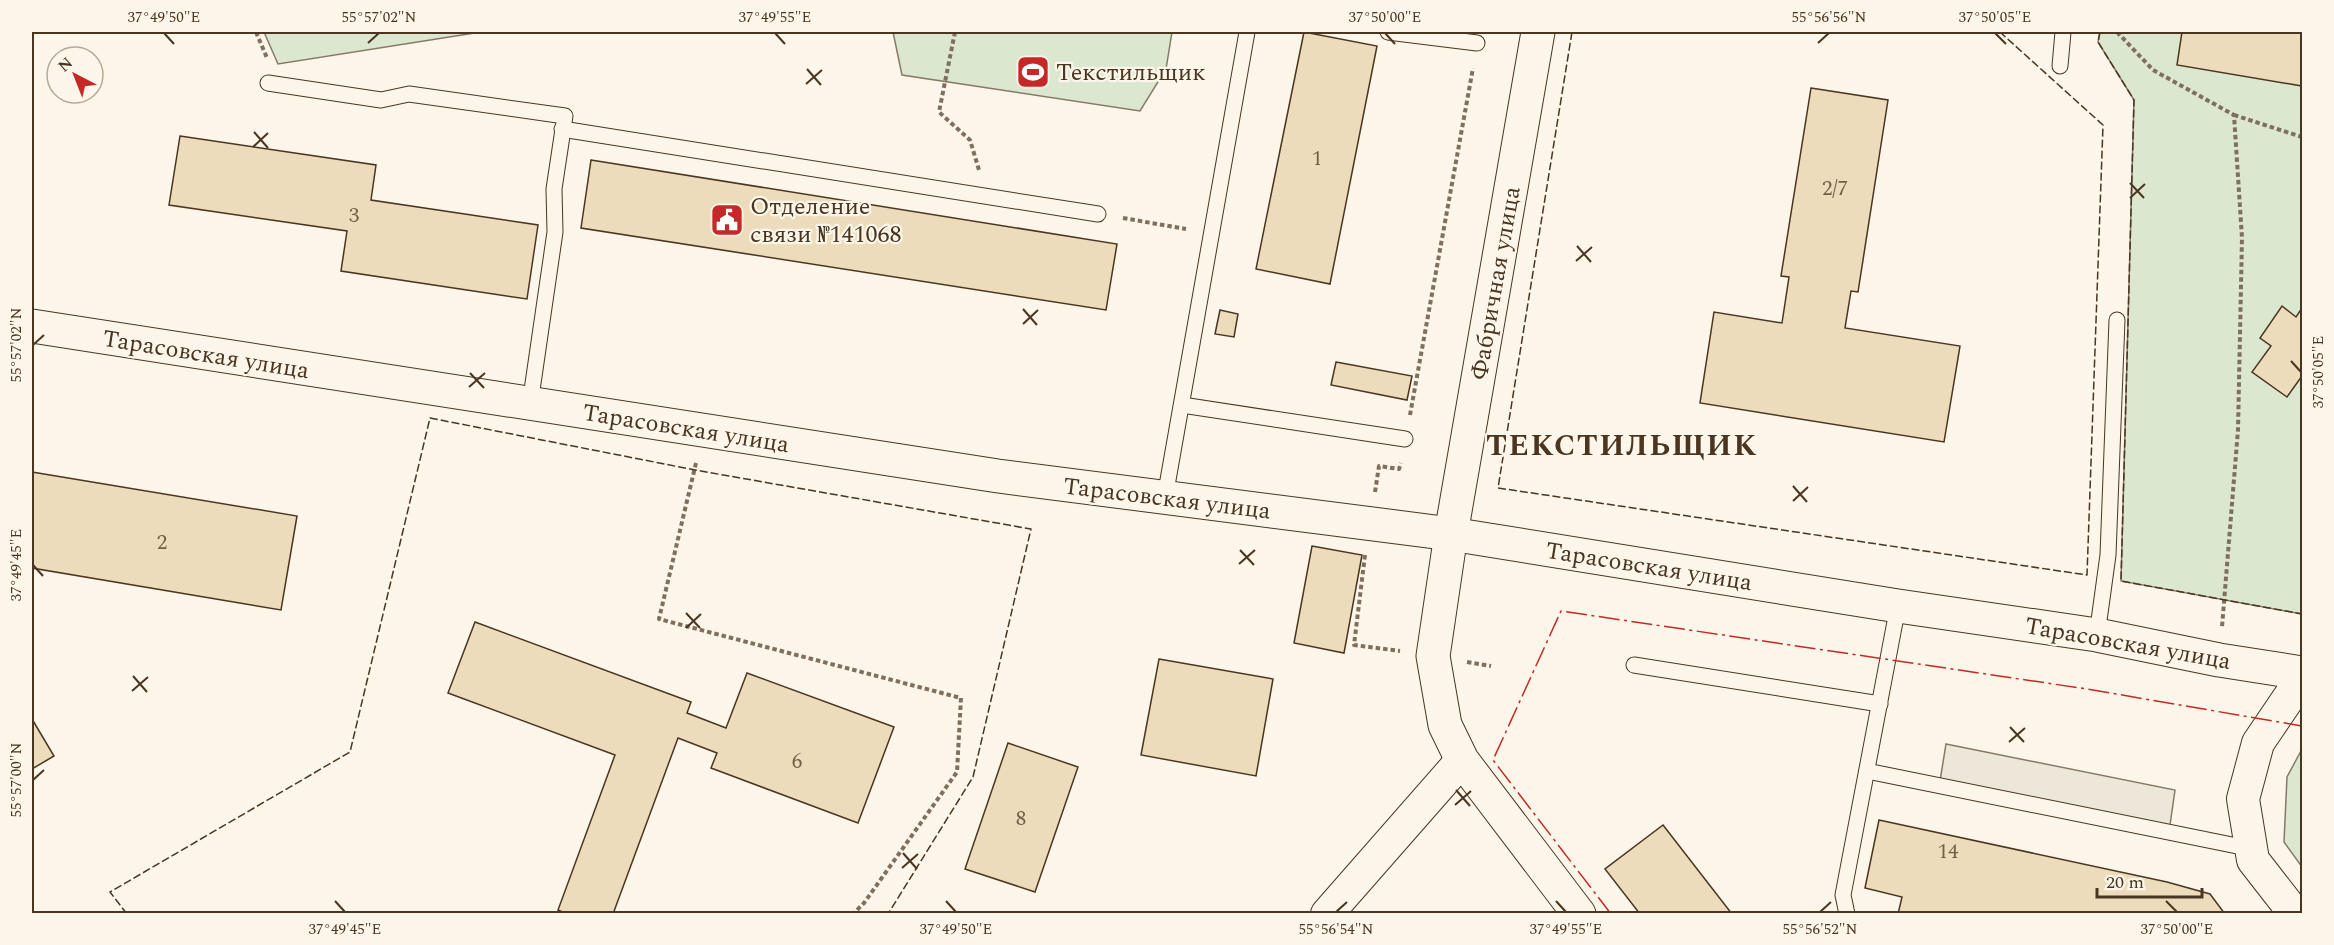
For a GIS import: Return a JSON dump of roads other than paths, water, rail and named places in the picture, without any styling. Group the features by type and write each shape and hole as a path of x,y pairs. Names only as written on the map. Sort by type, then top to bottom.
{"street":[{"name":"Фабричная улица","path":"1538,32 1451,534 1434,656 1445,726 1462,759 1579,914"},
{"name":"Тарасовская улица","path":"32,326 998,476 1451,534 1898,606 2097,635 2302,675"},
{"path":"2295,914 2253,860 2243,799 2258,743 2302,675"},
{"path":"1328,914 1462,759"}],"lane":[{"path":"1166,498 1247,32"},
{"path":"1388,32 1478,44"},
{"path":"2060,66 2063,32"},
{"path":"268,83 381,100 409,94 565,116 554,189 555,232 530,404"},
{"path":"562,129 1098,214"},
{"path":"2097,635 2108,555 2117,320"},
{"path":"1182,405 1405,439"},
{"path":"1847,914 1843,895 1898,606"},
{"path":"1634,665 1880,704"},
{"path":"1867,771 2252,849"}],"place":[{"name":"Текстильщик","path":"1033,72"},
{"name":"Отделение связи №141068","path":"727,220"}],"district":[{"name":"ТЕКСТИЛЬЩИК","path":"1622,445"}]}
